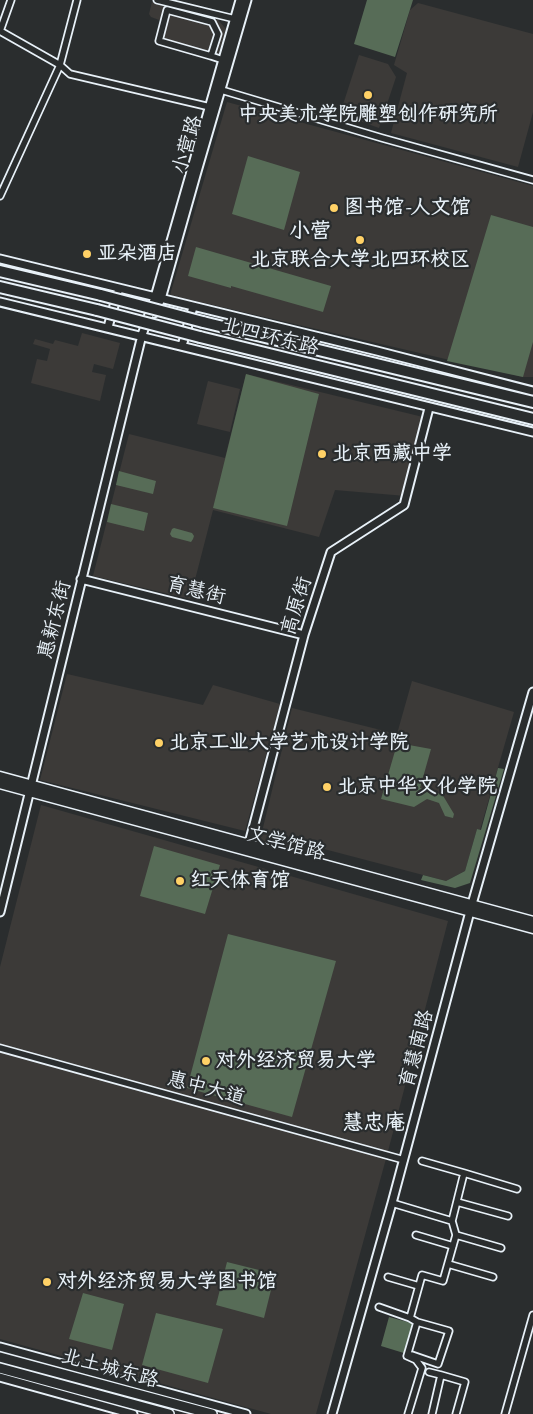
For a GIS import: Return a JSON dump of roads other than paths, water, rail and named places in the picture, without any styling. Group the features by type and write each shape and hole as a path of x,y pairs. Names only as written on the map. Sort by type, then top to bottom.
{"highway":[{"name":"北四环东路","path":"0,271 533,402"},
{"name":"北四环东路","path":"0,286 533,419"},
{"path":"522,416 533,426"}],"main road":[{"path":"0,776 30,788"},
{"path":"0,784 30,788"},
{"name":"文学馆路","path":"30,788 471,908 533,928"},
{"name":"文学馆路","path":"471,908 533,921"},
{"name":"北土城东路","path":"0,1357 212,1414"},
{"name":"北土城东路","path":"0,1368 169,1414"}],"street":[{"path":"10,0 0,31 60,65 70,74 210,107 217,102"},
{"path":"0,196 60,65 77,0"},
{"path":"157,0 235,19"},
{"name":"小营路","path":"158,298 217,102 223,60 240,0"},
{"name":"小营路","path":"158,298 210,107 218,89 247,0"},
{"path":"211,56 218,34 212,22 167,10 159,41 223,60"},
{"path":"218,89 382,138 533,180"},
{"name":"北四环东路","path":"0,258 533,391"},
{"path":"108,327 118,288"},
{"name":"惠新东街","path":"0,912 4,882 30,788 142,336 158,298"},
{"name":"北四环东路","path":"0,302 108,327 429,408 496,421 533,432"},
{"path":"182,346 193,307"},
{"name":"高原街","path":"248,847 304,634 330,552 404,505 429,408"},
{"name":"育慧街","path":"81,580 304,634"},
{"name":"育慧南路","path":"332,1414 404,1160 471,908 533,692"},
{"name":"惠中大道","path":"0,1048 404,1160"},
{"path":"422,1161 517,1189"},
{"path":"410,1318 422,1275 444,1281 456,1235 452,1221 464,1173"},
{"path":"457,1202 508,1216"},
{"path":"392,1203 452,1221"},
{"path":"416,1235 453,1246"},
{"path":"456,1235 501,1248"},
{"path":"448,1264 492,1277"},
{"path":"388,1277 419,1286"},
{"path":"379,1307 417,1322 449,1330 438,1364 408,1354"},
{"path":"505,1414 533,1315"},
{"path":"408,1354 417,1322"},
{"path":"0,1347 246,1414"},
{"path":"408,1354 407,1356 416,1360 422,1368 408,1414"},
{"path":"429,1372 465,1382 456,1414"},
{"path":"432,1414 441,1375"},
{"path":"0,1377 133,1414"}],"place":[{"name":"中央美术学院雕塑创作研究所","path":"368,95"},
{"name":"图书馆-人文馆","path":"334,208"},
{"name":"北京联合大学北四环校区","path":"360,240"},
{"name":"亚朵酒店","path":"87,254"},
{"name":"北京西藏中学","path":"322,454"},
{"name":"北京工业大学艺术设计学院","path":"159,743"},
{"name":"北京中华文化学院","path":"327,787"},
{"name":"红天体育馆","path":"180,881"},
{"name":"对外经济贸易大学","path":"206,1061"},
{"name":"对外经济贸易大学图书馆","path":"47,1282"}],"district":[{"name":"小营","path":"310,231"},
{"name":"慧忠庵","path":"374,1123"}]}
